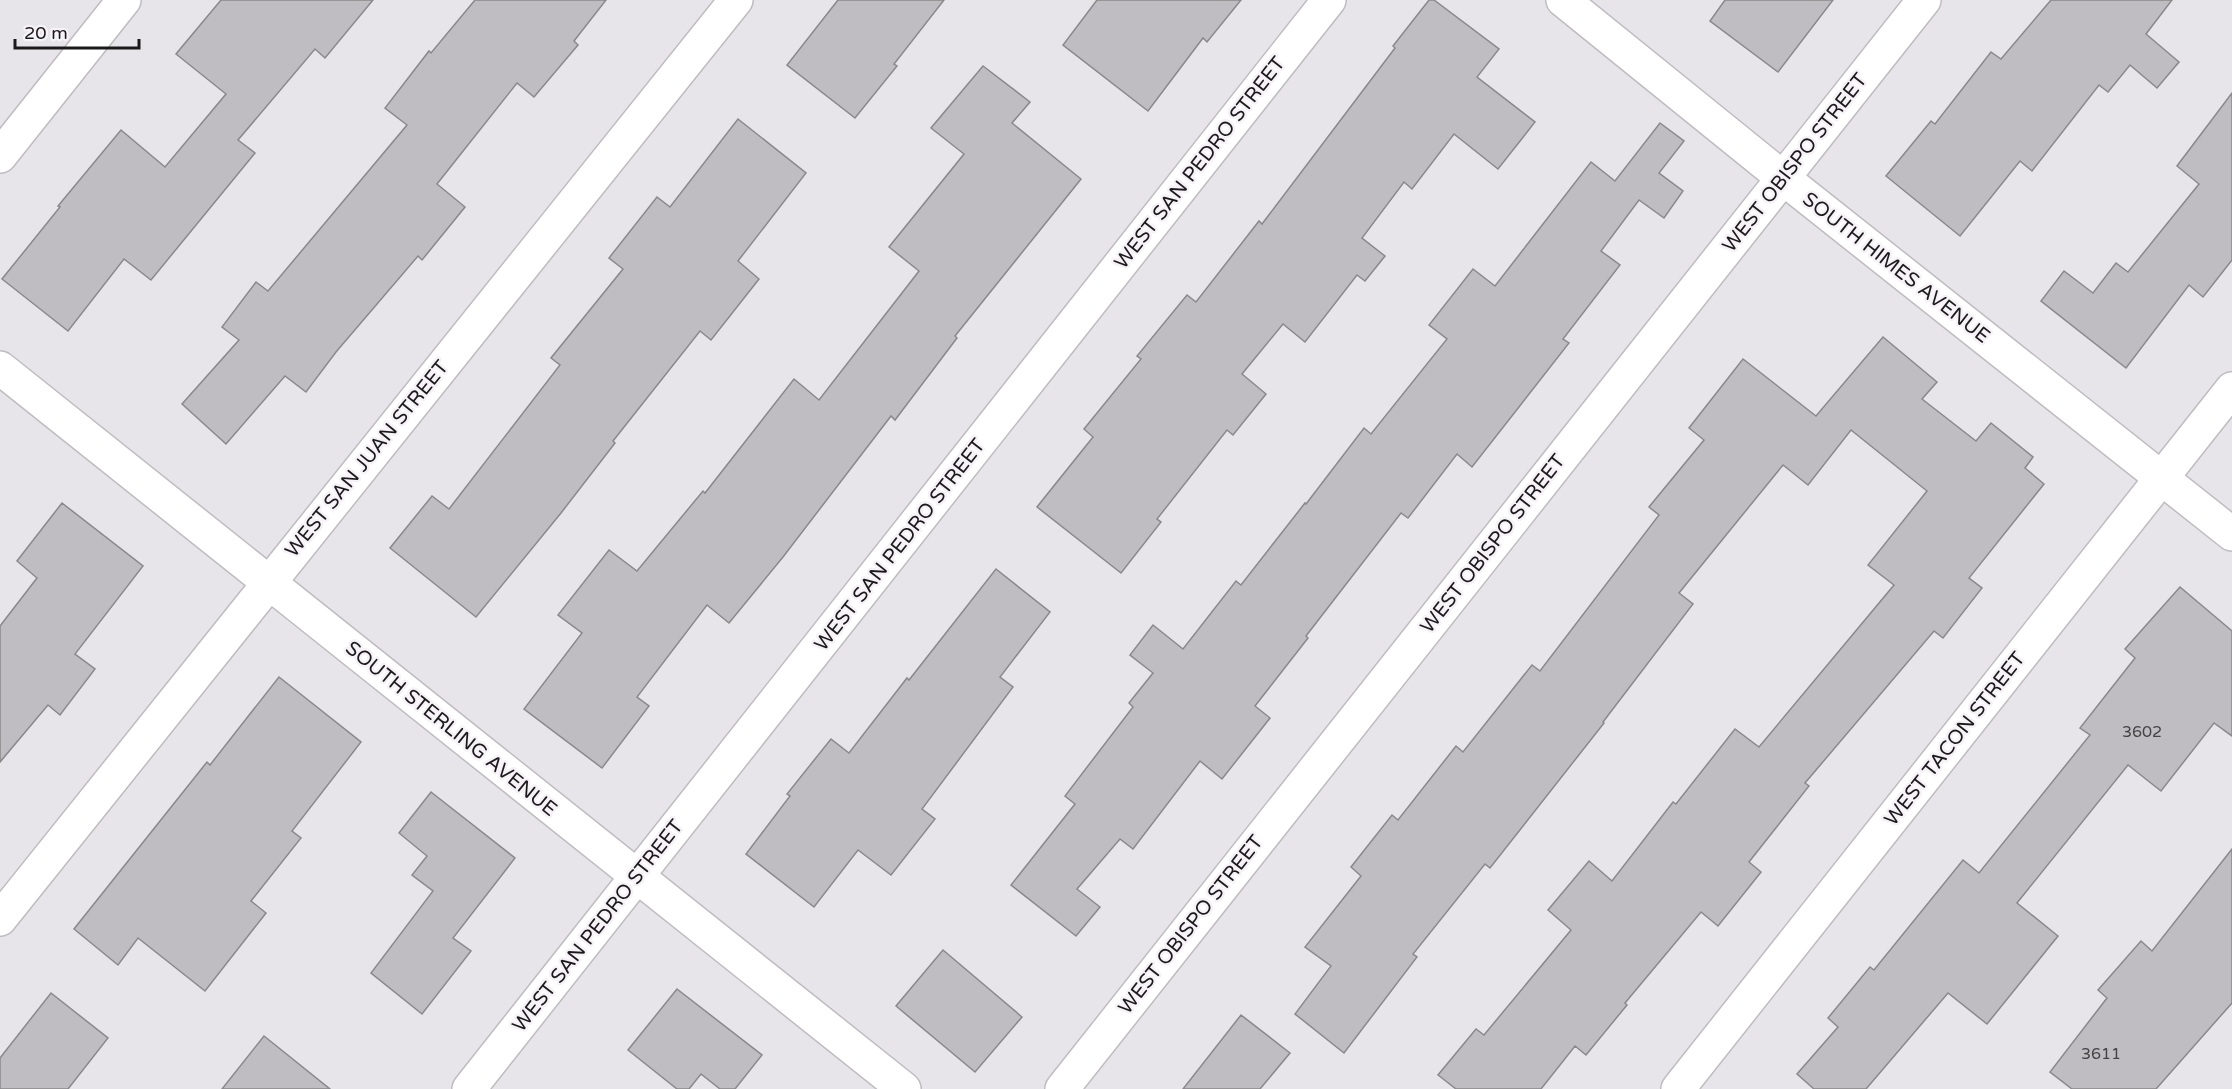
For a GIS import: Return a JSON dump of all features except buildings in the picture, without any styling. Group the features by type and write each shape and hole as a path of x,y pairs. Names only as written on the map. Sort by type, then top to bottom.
{"street":[{"path":"0,156 124,0"},
{"name":"WEST SAN JUAN STREET","path":"0,919 267,582 736,0"},
{"name":"WEST SAN PEDRO STREET","path":"469,1089 1329,0"},
{"name":"SOUTH HIMES AVENUE","path":"1563,0 1783,178 2232,534"},
{"name":"WEST OBISPO STREET","path":"1062,1089 1924,0"},
{"name":"SOUTH STERLING AVENUE","path":"0,368 903,1089"},
{"name":"WEST TACON STREET","path":"1678,1089 2232,389"}]}
